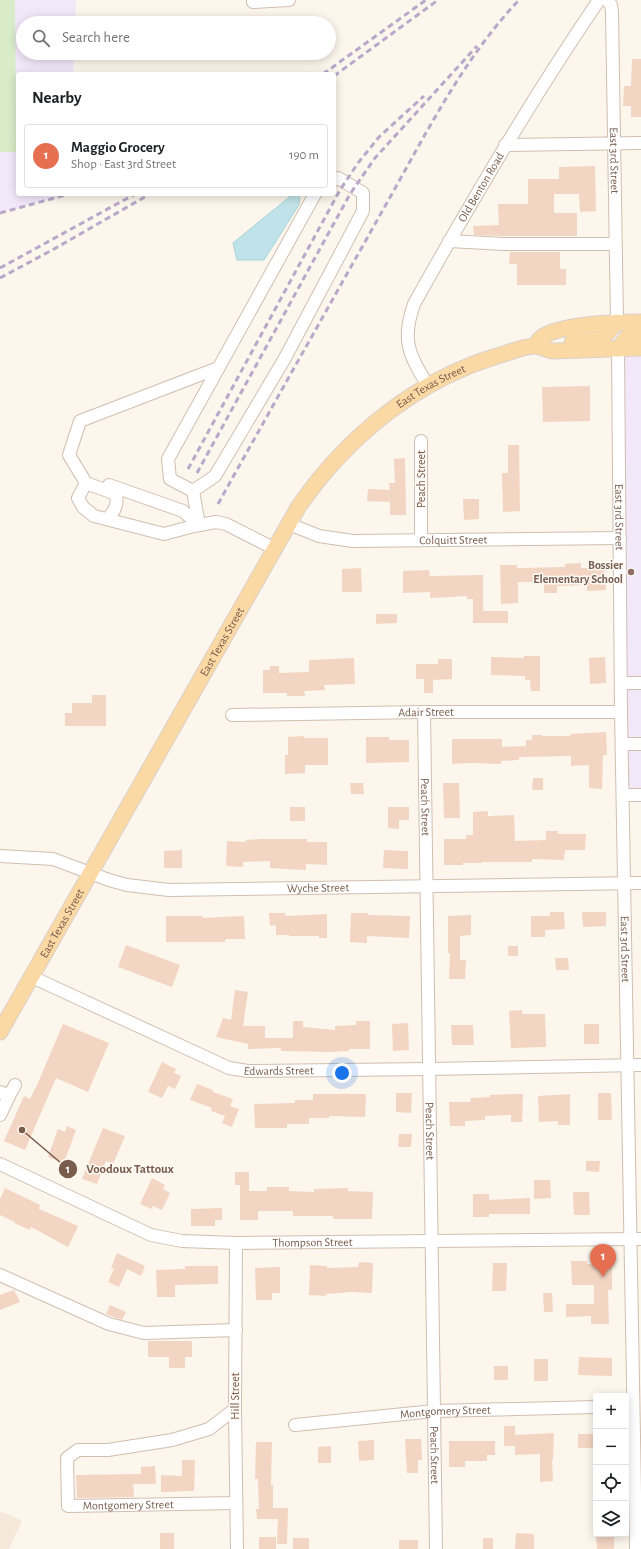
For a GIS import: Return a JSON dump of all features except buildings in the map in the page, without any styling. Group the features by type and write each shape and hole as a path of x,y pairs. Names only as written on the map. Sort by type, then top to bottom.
{"main road":[{"name":"East Texas Street","path":"536,346 539,339 553,332 564,329 617,322 641,322"},
{"path":"561,351 568,342 602,339 617,322"},
{"path":"618,349 627,337 641,336"},
{"name":"East Texas Street","path":"0,1032 274,549 312,488 326,470 356,438 384,415 428,386 453,373 491,358 536,346 546,350 561,351 641,348"}],"street":[{"path":"253,0 253,2 289,0"},
{"name":"Old Benton Road","path":"428,386 410,354 407,342 409,317 414,304 505,145 599,0"},
{"name":"East 3rd Street","path":"607,0 611,5 612,12 617,322"},
{"path":"505,145 641,142"},
{"path":"193,491 215,476 285,358 363,211 363,193 338,178 336,179"},
{"path":"193,491 170,479 168,459 314,196"},
{"path":"449,241 504,244 615,244"},
{"name":"East 3rd Street","path":"618,349 621,712 628,1065 636,1239 633,1406 636,1549"},
{"path":"107,519 114,512 117,502 116,494 86,483 69,455 80,420 218,368"},
{"name":"Peach Street","path":"421,441 421,540"},
{"path":"86,483 112,485 183,511 199,525"},
{"path":"86,483 78,498 83,507 94,516 164,534 216,522 226,524 274,549"},
{"path":"193,491 199,525"},
{"name":"Colquitt Street","path":"289,524 319,536 353,541 620,538"},
{"path":"621,683 641,683"},
{"name":"Peach Street","path":"424,712 436,1549"},
{"name":"Adair Street","path":"232,716 424,712 621,712"},
{"path":"622,744 641,744"},
{"path":"623,795 641,795"},
{"name":"Wyche Street","path":"0,856 53,859 127,885 169,890 641,883"},
{"name":"Edwards Street","path":"32,977 229,1068 248,1071 428,1070 641,1065"},
{"path":"0,1114 4,1094 15,1085"},
{"name":"Thompson Street","path":"0,1164 151,1234 182,1241 236,1243 636,1239"},
{"name":"Hill Street","path":"236,1243 235,1409 237,1549"},
{"path":"0,1275 109,1324 144,1333 236,1330"},
{"name":"Montgomery Street","path":"295,1425 434,1411 593,1407"},
{"name":"Montgomery Street","path":"235,1409 209,1429 172,1440 108,1450 78,1450 67,1458 68,1506 236,1503"}],"shaded area":[{"path":"0,0 76,0 75,16 16,16 16,60 74,60 73,72 16,72 16,196 62,196 0,213"},
{"name":"Bossier Elementary School","path":"641,348 641,795 623,795 618,349"},
{"path":"0,1511 22,1521 9,1549 0,1549"}],"green space":[{"path":"0,0 15,0 16,152 0,152"}],"water":[{"path":"291,196 300,196 299,205 264,260 237,260 233,243"}],"railway":[{"path":"326,72 426,0"},
{"path":"336,75 438,0"},
{"path":"218,504 414,154 462,73 499,23 519,0"},
{"path":"197,473 350,194 375,158 477,46"},
{"path":"188,469 340,190 358,163 379,137 424,96"},
{"path":"0,213 62,196"},
{"path":"0,268 131,196"},
{"path":"0,278 147,196"}],"place":[{"name":"Bossier Elementary School","path":"631,572"},
{"name":"Voodoux Tattoux","path":"22,1130"},
{"name":"Maggio Grocery","path":"603,1277"}]}
